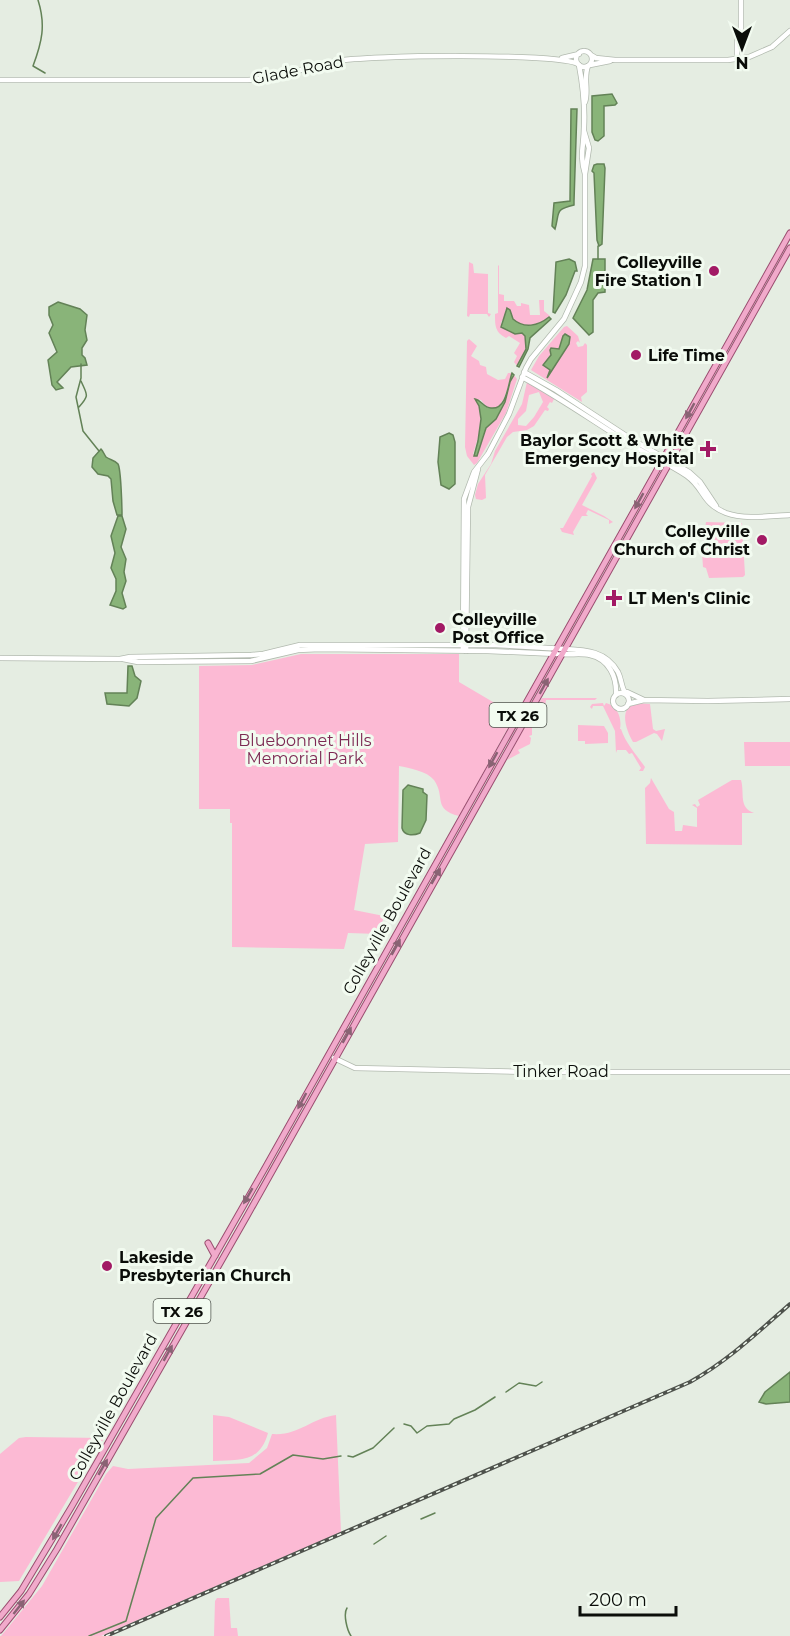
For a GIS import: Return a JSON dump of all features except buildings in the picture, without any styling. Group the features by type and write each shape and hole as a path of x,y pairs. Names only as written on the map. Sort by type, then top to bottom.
{"main road":[{"path":"737,59 737,41 741,28 741,0"},
{"name":"Glade Road","path":"560,59 585,52 596,58 615,60 737,59 766,50 790,31"},
{"path":"579,54 577,57 585,102"},
{"path":"465,648 466,501 478,469 509,414 531,359 564,319 582,282 585,266 585,174 581,156 587,92 585,76 592,61 591,55"},
{"name":"Glade Road","path":"0,80 248,80 272,77 351,59 476,57 560,59 589,65 615,60"},
{"name":"Colleyville Boulevard","path":"0,1617 21,1591 72,1506 215,1256 790,233"},
{"name":"Colleyville Boulevard","path":"0,1630 36,1584 247,1216 790,248"},
{"path":"762,284 767,287"},
{"path":"742,318 748,324"},
{"path":"523,375 584,408 613,430"},
{"path":"523,375 580,413 613,430 694,479 706,501 729,514 790,515"},
{"path":"580,413 584,408"},
{"path":"0,658 123,659 263,654 300,645 465,648 504,645 557,648 563,651"},
{"path":"488,651 504,645"},
{"path":"465,648 553,654 563,651 590,650 616,673 629,694 644,700"},
{"path":"616,673 614,701 616,706 623,708 628,704 644,700"},
{"path":"622,682 628,704"},
{"path":"616,695 622,693 644,700 790,699"},
{"path":"471,798 478,802"},
{"path":"375,969 383,971"},
{"name":"Tinker Road","path":"334,1058 355,1068 531,1072 790,1072"},
{"path":"208,1242 215,1256"},
{"path":"72,1506 78,1510"}],"green space":[{"path":"469,262 473,264 474,273 488,274 488,313 491,314 489,317 487,314 467,316"},
{"path":"499,265 499,294 504,295 504,301 514,301 517,306 521,306 521,303 529,305 530,315 540,315 539,300 544,300 544,311 550,316 537,324 527,326 513,319 509,309 505,310 506,317 501,322 503,329 508,329 515,334 522,333 525,336 526,349 517,366 514,362 517,356 514,353 520,343 509,336 506,338 502,336 496,325"},
{"path":"567,326 578,336 580,343 578,341 576,343 578,347 585,343 587,345 587,392 581,397 582,402 531,370 539,356"},
{"path":"469,339 477,346 471,356 479,361 480,365 486,367 487,374 498,380 505,379 508,373 512,373 498,407 494,409 488,407 481,400 475,399 479,405 481,419 473,454 477,456 486,428 497,417 505,402 514,375 517,379 506,413 474,465 467,456 465,447 467,341"},
{"path":"527,382 554,399 547,407 548,411 545,410 534,426 527,430 513,432 507,437 485,475 486,498 476,499 478,484 522,404","holes":["539,392 543,402 526,426 518,425 518,419 526,411 529,395"]},
{"path":"594,472 597,478 582,505 613,522 609,524 609,520 588,510 586,514 588,516 582,516 573,532 574,535 562,532 560,528 563,528"},
{"path":"706,522 742,523 745,575 743,577 709,578 706,568 703,567 702,552"},
{"name":"Bluebonnet Hills Memorial Park","path":"301,654 459,654 459,682 515,715 459,816 445,810 442,806 437,786 431,777 418,770 399,766 398,842 365,844 354,910 384,916 379,934 348,933 344,949 232,947 230,809 199,809 199,666 252,665"},
{"path":"542,698 597,698 595,700 546,700 544,712 532,721 530,744 518,750 520,753 507,760"},
{"path":"603,703 604,706 606,703 616,710 620,717 620,729 645,767 643,771 639,771 641,768 632,753 617,750 616,753 615,731 603,706 593,706 592,709 590,707 592,704"},
{"path":"634,703 650,704 653,729 656,731 665,729 662,741 654,733 633,742 626,726 625,715 629,706"},
{"path":"578,725 604,726 608,733 608,743 585,744 585,741 578,741"},
{"path":"744,742 790,742 790,766 745,766"},
{"path":"651,778 669,809 674,812 675,831 682,831 683,825 697,827 697,808 692,805 695,804 697,807 700,805 698,800 732,780 741,780 744,804 754,813 742,813 742,845 646,844 645,788"},
{"path":"213,1415 229,1417 268,1433 260,1450 240,1460 213,1461"},
{"path":"336,1415 341,1532 101,1636 1,1636 42,1586 106,1474 113,1466 128,1469 249,1463 267,1448 272,1434 298,1430"},
{"path":"19,1438 104,1438 19,1581 0,1582 0,1454"},
{"path":"217,1598 229,1598 231,1628 237,1628 238,1636 214,1636"}],"shaded area":[{"path":"612,94 617,103 604,106 604,136 598,141 595,140 592,132 592,96"},
{"path":"571,109 577,109 574,205 561,210 555,229 552,226 554,203 570,201"},
{"path":"604,164 605,168 602,244 599,246 594,173 592,171 594,165"},
{"path":"569,259 575,262 577,271 555,313 553,312 556,262"},
{"path":"593,259 605,259 605,292 598,293 593,300 593,332 589,335 573,318 587,290"},
{"path":"58,302 80,309 87,315 85,330 87,340 82,348 82,355 87,365 71,367 57,382 63,388 56,390 52,385 48,360 57,352 49,333 53,325 49,307"},
{"path":"507,308 513,319 526,325 540,323 549,317 551,319 530,338 528,349 519,367 517,366 526,349 525,336 501,327"},
{"path":"565,334 570,337 569,344 547,378 550,370 543,365 551,355 551,348 559,349"},
{"path":"512,373 514,375 505,402 496,419 486,428 477,456 474,456 481,419 479,406 475,399 489,408 496,408 504,401"},
{"path":"449,433 453,435 455,442 455,484 449,489 441,485 438,462 440,437"},
{"path":"101,449 106,457 119,467 122,515 117,515 111,479 98,474 92,467 93,458"},
{"path":"118,516 122,516 126,529 121,547 126,559 124,572 126,581 122,593 126,607 123,609 110,605 116,591 116,579 111,568 115,553 111,536"},
{"path":"128,666 132,666 135,676 141,681 137,698 129,706 107,704 105,693 127,693"},
{"path":"408,785 423,789 427,795 426,820 420,833 415,835 407,834 402,828 403,790"},
{"path":"790,1372 790,1402 766,1404 759,1402 765,1392"}],"waterway":[{"path":"38,0 42,17 42,33 33,66 45,73"},
{"path":"598,246 598,259"},
{"path":"81,364 81,378 76,397 83,431 99,451"},
{"path":"79,407 86,395 81,381"},
{"path":"506,1392 519,1383 536,1386 542,1382"},
{"path":"404,1424 411,1426 417,1433 427,1426 449,1424 495,1397"},
{"path":"348,1456 353,1457 373,1448 394,1428"},
{"path":"89,1636 126,1621 156,1518 193,1478 260,1474 293,1455 323,1459 341,1456"},
{"path":"421,1519 435,1513"},
{"path":"374,1544 386,1536"},
{"path":"347,1608 346,1622 351,1636"}],"railway":[{"path":"106,1636 690,1382 730,1355 790,1304"}],"place":[{"name":"Colleyville Fire Station 1","path":"714,271"},
{"name":"Life Time","path":"636,355"},
{"name":"Baylor Scott & White Emergency Hospital","path":"708,449"},
{"name":"Colleyville Church of Christ","path":"762,540"},
{"name":"LT Men's Clinic","path":"614,598"},
{"name":"Colleyville Post Office","path":"440,628"},
{"name":"Lakeside Presbyterian Church","path":"107,1266"}]}
